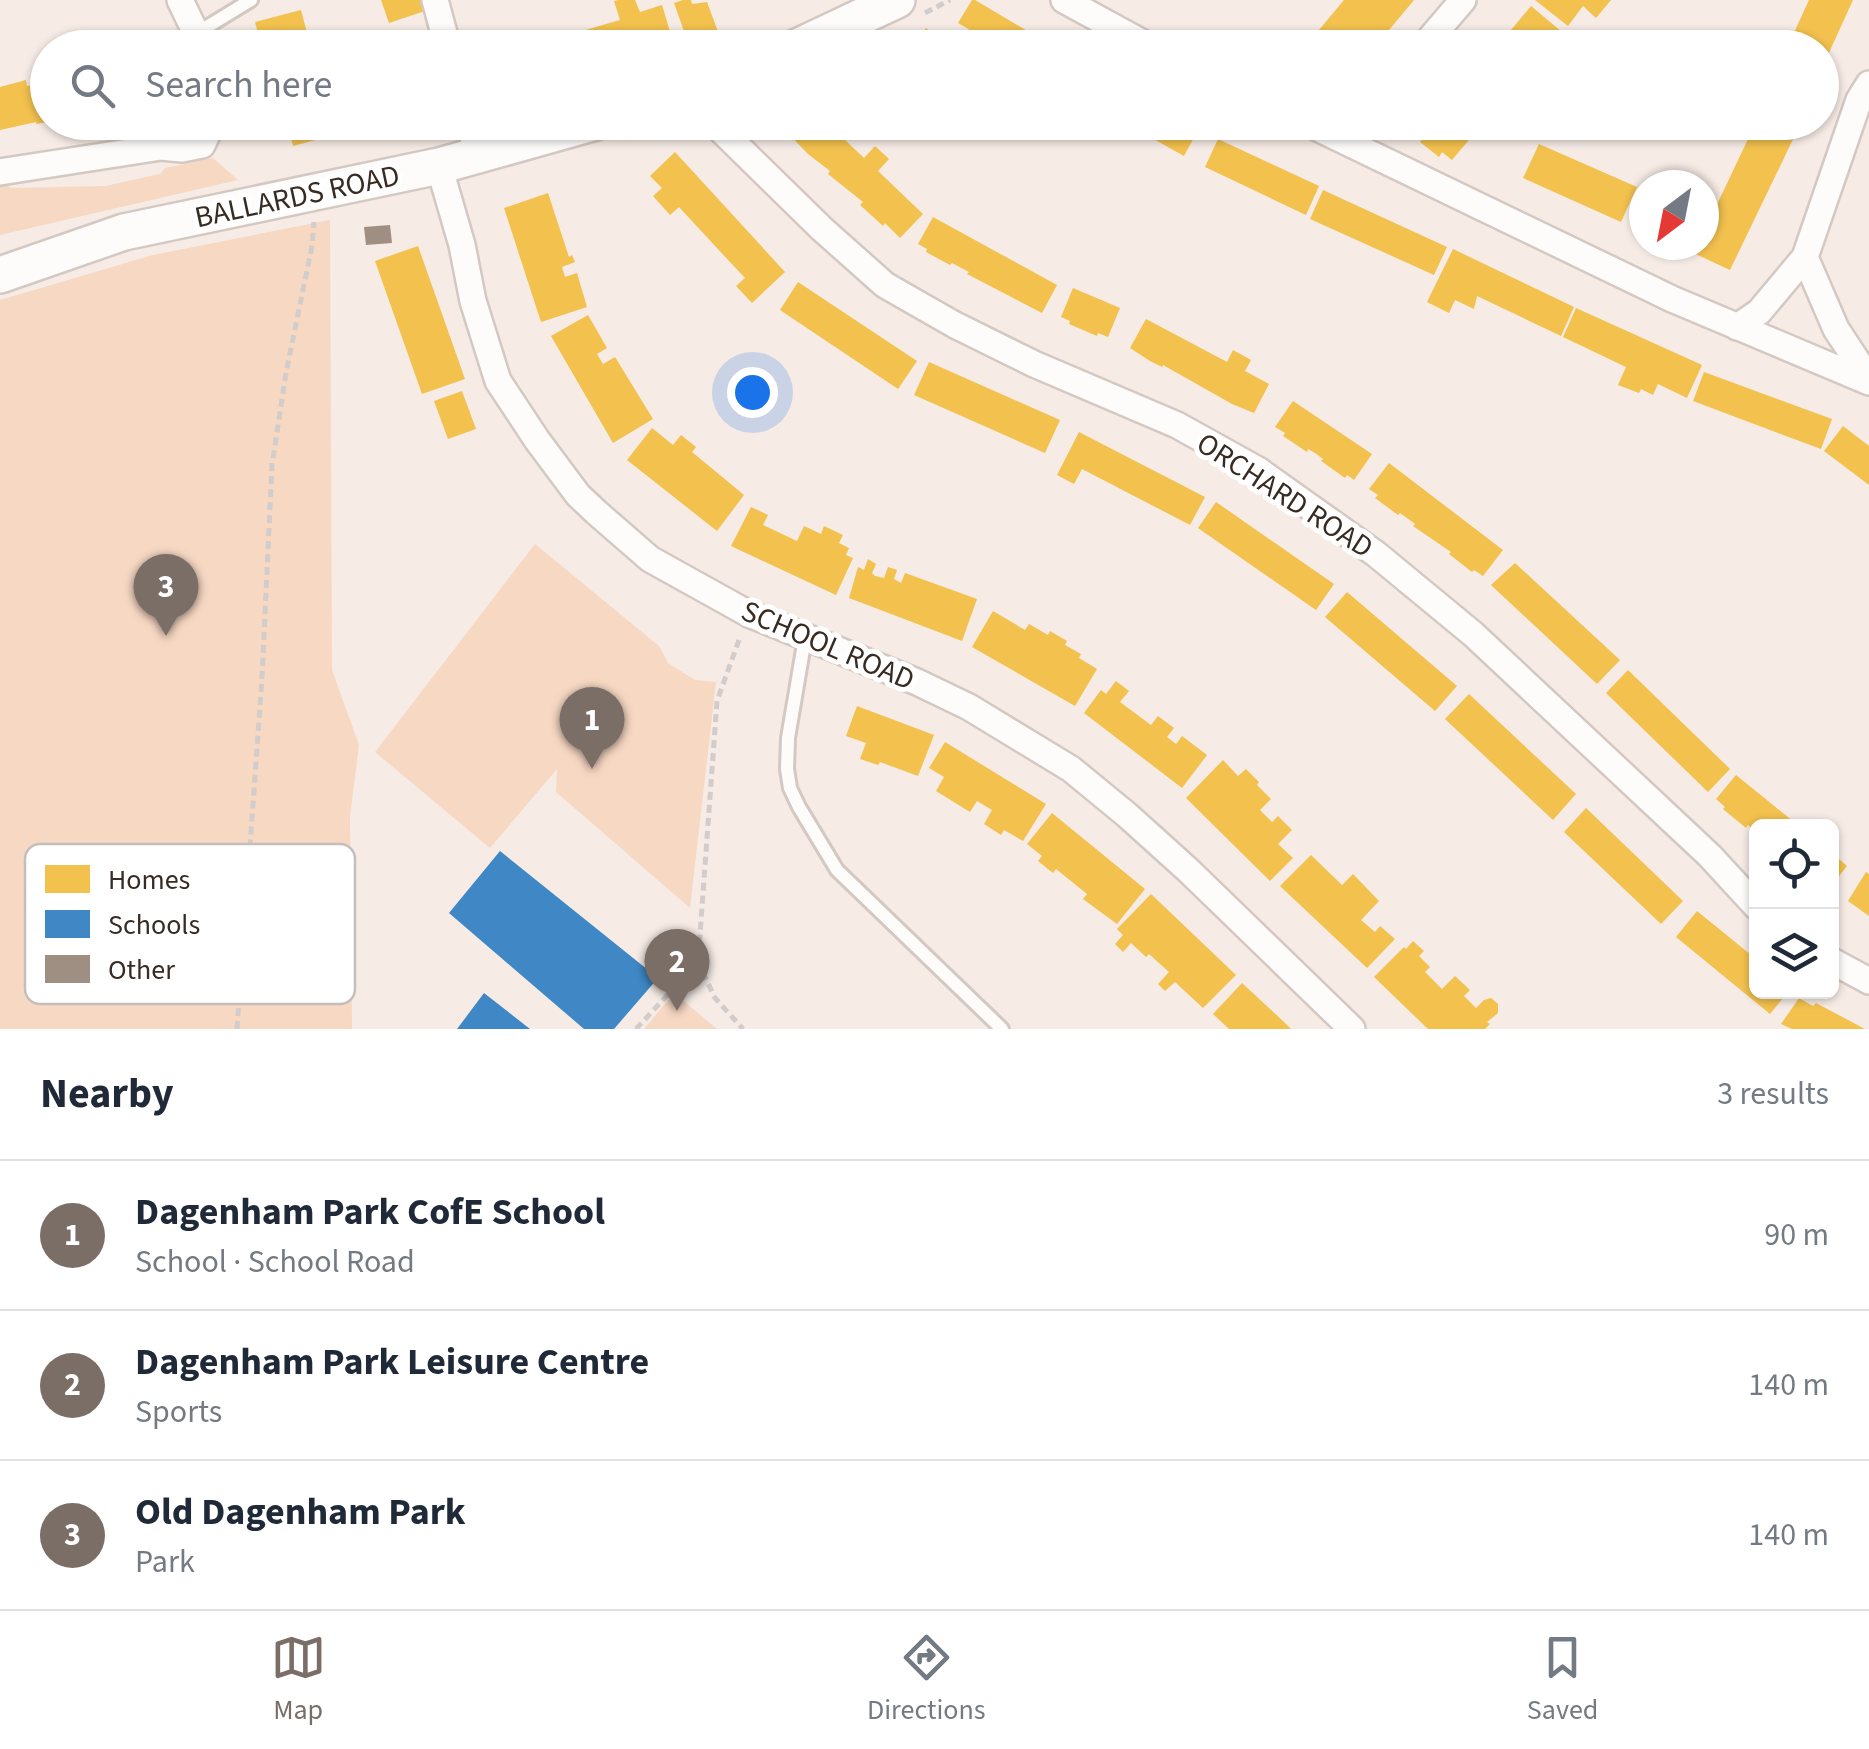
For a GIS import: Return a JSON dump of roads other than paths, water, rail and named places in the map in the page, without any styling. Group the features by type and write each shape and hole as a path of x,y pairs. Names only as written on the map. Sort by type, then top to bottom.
{"main road":[{"path":"833,30 897,0"},
{"name":"BALLARDS ROAD","path":"0,275 124,232 440,166 473,140"}],"street":[{"path":"180,0 195,30"},
{"path":"435,0 443,30"},
{"path":"1064,0 1119,30"},
{"path":"1437,30 1463,0"},
{"path":"1737,327 1759,312 1805,257 1859,100 1869,84"},
{"path":"0,172 161,147 202,146 205,140"},
{"name":"ORCHARD ROAD","path":"731,140 886,285 954,325 1034,364 1178,426 1258,470 1376,554 1473,634 1710,856 1749,898"},
{"path":"1366,140 1655,290 1869,380"},
{"name":"SCHOOL ROAD","path":"440,166 473,301 498,381 578,495 650,558 748,614 917,682 969,707 1071,769 1188,870 1352,1029"},
{"path":"1805,257 1836,329 1869,380"},
{"path":"1839,964 1869,980"}],"lane":[{"path":"213,30 251,0"},
{"path":"805,638 788,738 787,769 798,808 837,870 1002,1029"}],"place":[{"name":"Old Dagenham Park","path":"166,636"},
{"name":"Dagenham Park CofE School","path":"592,769"},
{"name":"Dagenham Park Leisure Centre","path":"677,1011"}]}
